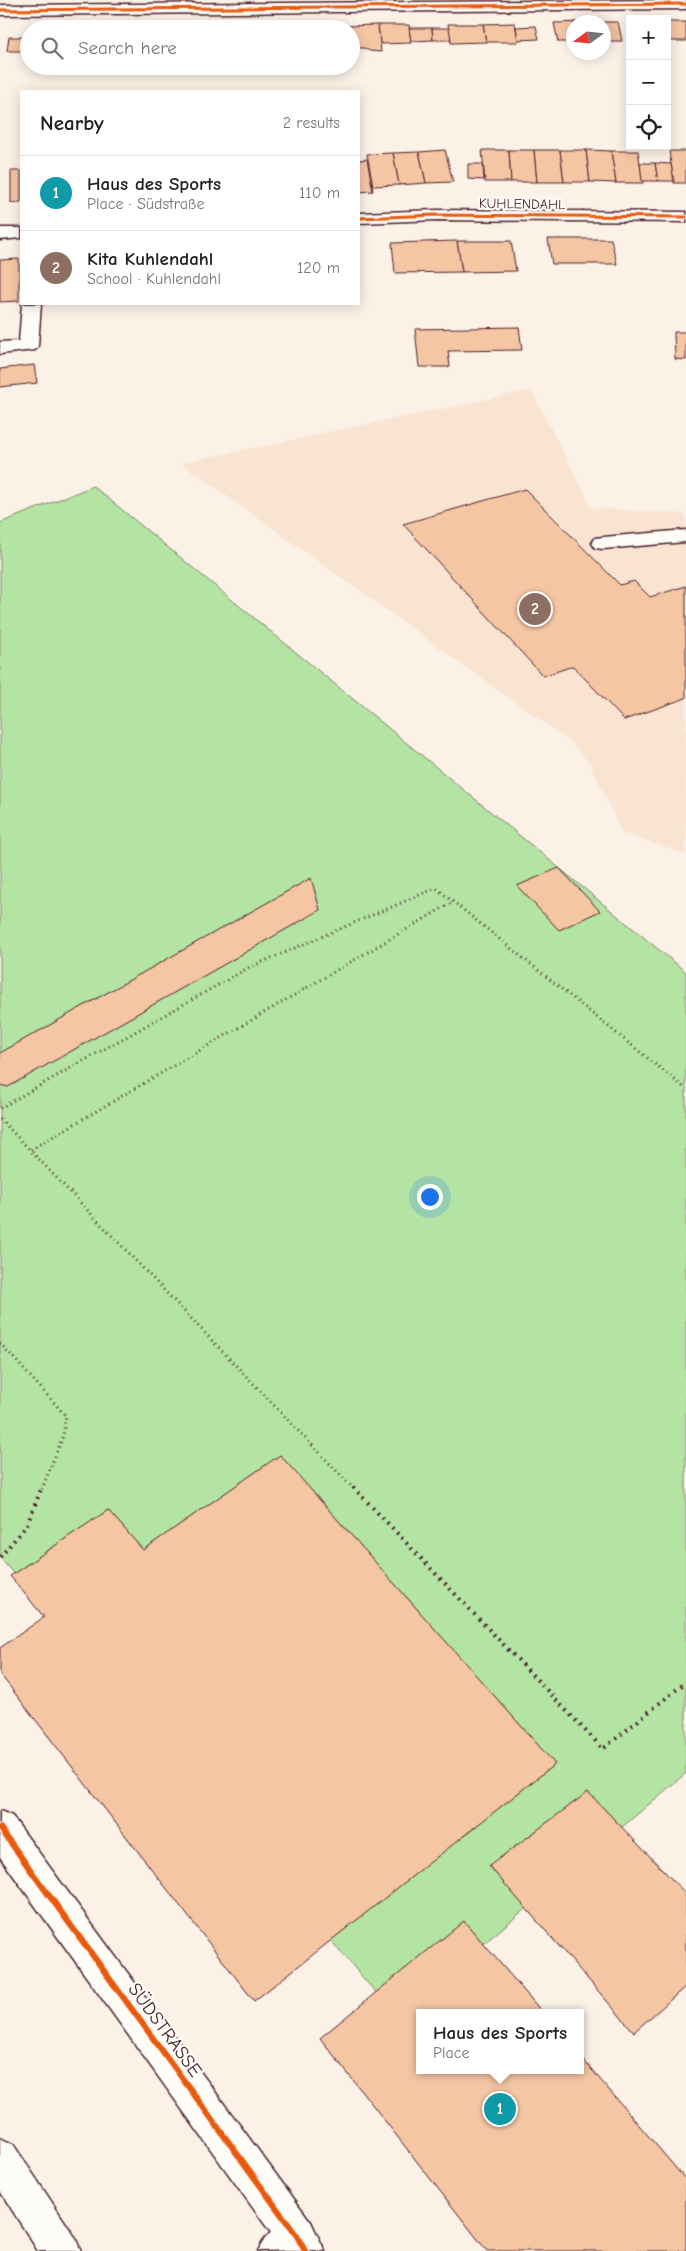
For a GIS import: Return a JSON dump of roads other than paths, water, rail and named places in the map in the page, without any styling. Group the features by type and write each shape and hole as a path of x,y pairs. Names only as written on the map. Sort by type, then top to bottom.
{"street":[{"path":"0,10 686,4"},
{"name":"KUHLENDAHL","path":"360,218 436,215 686,217"},
{"path":"0,234 20,233"},
{"path":"0,348 28,346 30,305"},
{"path":"603,543 686,536"},
{"name":"SÜDSTRASSE","path":"0,1828 293,2246"},
{"path":"0,2157 61,2251"}],"place":[{"name":"Kita Kuhlendahl","path":"535,609"},
{"name":"Haus des Sports","path":"500,2109"}]}
